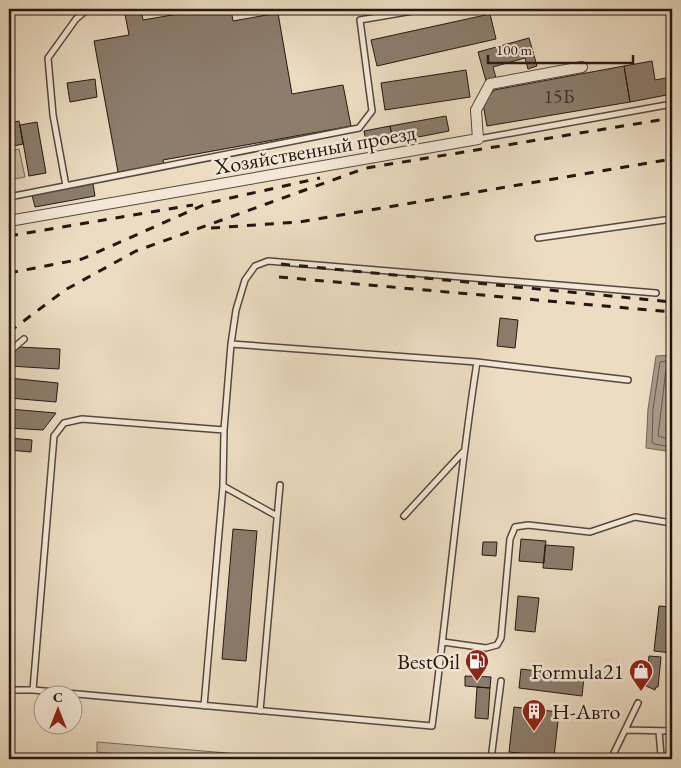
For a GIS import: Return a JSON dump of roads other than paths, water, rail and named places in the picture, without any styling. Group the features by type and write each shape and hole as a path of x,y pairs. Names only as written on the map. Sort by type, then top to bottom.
{"street":[{"path":"478,139 476,110 490,84 582,67"},
{"name":"Хозяйственный проезд","path":"9,221 478,139"}],"lane":[{"path":"66,186 53,115 48,58 76,19 88,9"},
{"path":"9,197 359,128 372,111 360,20 424,9"},
{"path":"478,139 672,104"},
{"path":"538,238 672,219"},
{"path":"204,706 223,486 224,430 231,344 236,310 245,280 255,266 268,261 656,293"},
{"path":"9,352 24,339"},
{"path":"231,344 478,362 628,380"},
{"path":"82,695 432,726 463,452 478,362"},
{"path":"33,686 54,436 64,424 82,419 224,430"},
{"path":"404,516 463,452"},
{"path":"260,711 280,485"},
{"path":"223,486 277,516"},
{"path":"443,642 486,648 497,645 501,638 510,539 515,527 528,525 590,532 635,516 672,523"},
{"path":"492,759 501,681"},
{"path":"9,690 32,690"},
{"path":"611,759 638,703"},
{"path":"626,730 672,731"},
{"path":"659,731 661,756 664,759"}],"water":[{"path":"672,355 672,452 646,448 648,409 656,356"}],"railway":[{"path":"9,332 65,290 136,251 366,168 672,118"},
{"path":"211,228 299,222 672,159"},
{"path":"9,273 82,259 208,203 320,178"},
{"path":"9,236 193,205"},
{"path":"281,264 672,302"},
{"path":"279,277 672,312"}],"place":[{"name":"BestOil","path":"477,682"},
{"name":"Formula21","path":"641,692"},
{"name":"Н-Авто","path":"534,732"}]}
